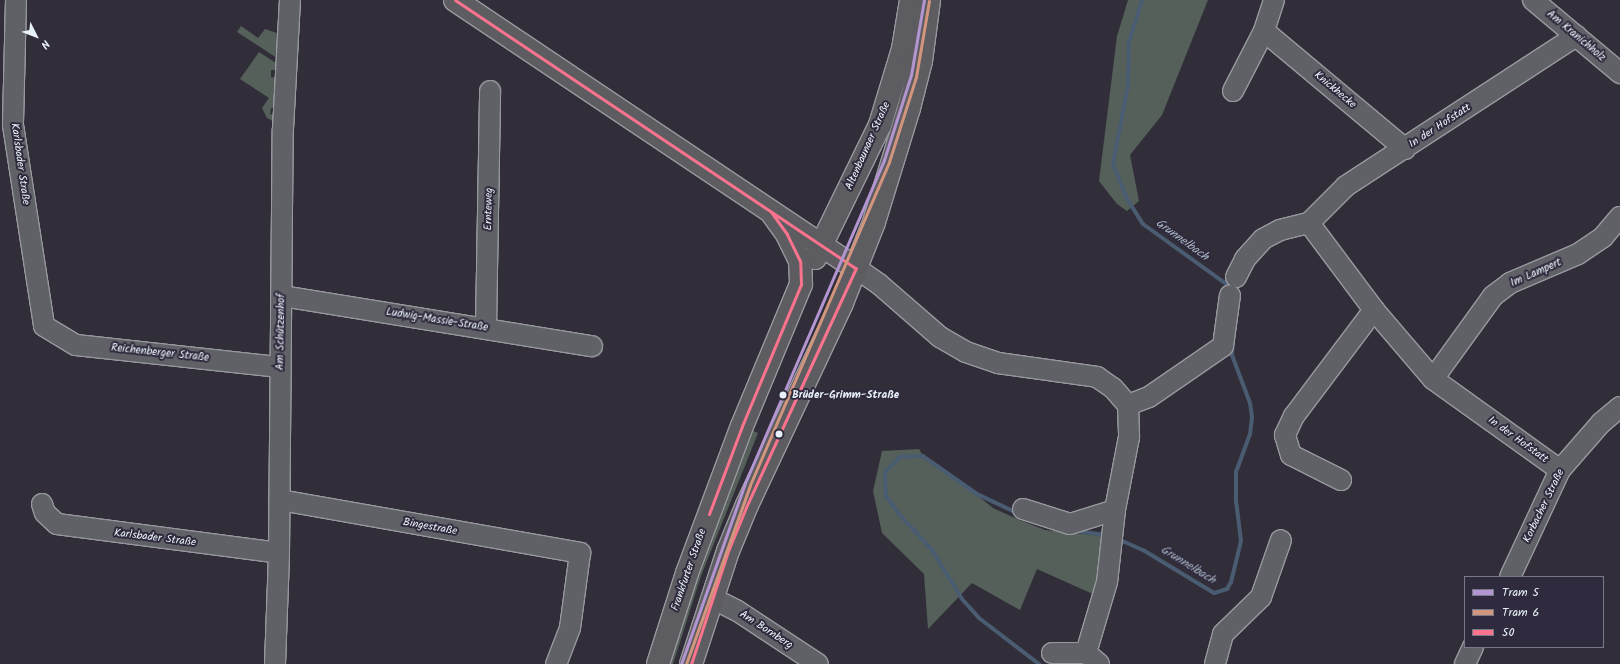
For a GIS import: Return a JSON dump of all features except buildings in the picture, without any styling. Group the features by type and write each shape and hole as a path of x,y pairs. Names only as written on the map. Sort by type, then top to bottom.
{"main road":[{"name":"Frankfurter Straße","path":"455,0 856,268"},
{"name":"Altenbaunaer Straße","path":"801,284 880,125 903,49 911,0"},
{"name":"Altenbaunaer Straße","path":"856,268 874,222 909,108 921,61 929,0"},
{"name":"Frankfurter Straße","path":"658,664 687,573 742,426 801,284 800,261 788,234 771,212"},
{"path":"691,664 712,598 747,505 856,268"}],"street":[{"name":"Karlsbader Straße","path":"16,0 13,125 44,326"},
{"name":"Am Schützenhof","path":"275,664 280,500 280,367 284,129 290,0"},
{"path":"1233,91 1264,31 1274,0"},
{"name":"Am Kranichholz","path":"1533,0 1620,73"},
{"name":"Knickhecke","path":"1264,31 1405,149"},
{"name":"In der Hofstatt","path":"1560,470 1433,379 1374,310 1309,223 1346,186 1405,149 1576,36"},
{"name":"Ernteweg","path":"486,327 490,91"},
{"name":"Im Lampert","path":"1433,379 1493,296 1510,283 1578,254 1603,237 1620,217"},
{"path":"1128,405 1148,397 1223,346 1233,286 1245,259 1263,239 1280,230 1309,223"},
{"path":"856,268 879,284 940,338 966,352 998,363 1080,373 1096,377 1113,388 1128,405 1129,437 1109,552 1106,590 1093,659 1052,652"},
{"name":"Ludwig-Massie-Straße","path":"282,296 486,327 592,346"},
{"path":"1341,480 1291,456 1285,435 1294,416 1374,310"},
{"name":"Reichenberger Straße","path":"44,326 76,345 280,367"},
{"name":"Korbacher Straße","path":"1510,576 1560,470 1601,423 1620,407"},
{"name":"Bingestraße","path":"280,500 580,553 570,628 556,664"},
{"name":"Karlsbader Straße","path":"42,504 46,513 57,524 279,553"},
{"path":"1023,509 1070,524 1115,516"},
{"path":"1215,664 1223,634 1261,598 1282,540"},
{"name":"Am Bornberg","path":"712,598 736,610 818,664"},
{"path":"1465,664 1473,648"}],"shaded area":[{"path":"1128,0 1208,0 1162,115 1130,155 1139,201 1127,211 1117,204 1099,181 1117,36"},
{"path":"241,26 258,38 265,29 277,33 277,58 237,32"},
{"path":"259,52 276,63 276,70 271,70 271,77 276,78 276,108 271,108 270,114 275,115 275,122 267,118 262,108 269,98 240,79"},
{"path":"749,429 758,433 701,576 673,664 667,664"},
{"path":"919,449 923,456 946,470 993,508 1045,530 1102,536 1095,595 1037,569 1020,610 972,583 928,629 924,574 882,533 873,491 882,451"}],"waterway":[{"name":"Grunnelbach","path":"1142,0 1129,42 1128,85 1113,164 1126,197 1143,224 1233,289"},
{"name":"Grunnelbach","path":"1118,539 1143,550 1214,593 1227,589 1231,582 1241,541 1236,503 1236,472 1250,434 1252,417 1250,403 1232,355 1233,342"},
{"name":"Grunnelbach","path":"1017,513 977,494 923,456 900,457 885,472 886,496 899,514 932,550 962,599 979,618 1039,664"},
{"name":"Grunnelbach","path":"1077,531 1107,535"}],"tram line":[{"name":"5","path":"681,664 745,483 884,160 911,75 924,0"},
{"name":"6","path":"686,664 750,485 889,162 916,77 929,1"}],"transit line":[{"name":"50","path":"455,0 856,268 747,505 728,551 691,664"},
{"name":"50","path":"709,514 742,426 801,284 800,261 787,234 772,213"}],"place":[{"name":"Brüder-Grimm-Straße","path":"783,395"}]}
